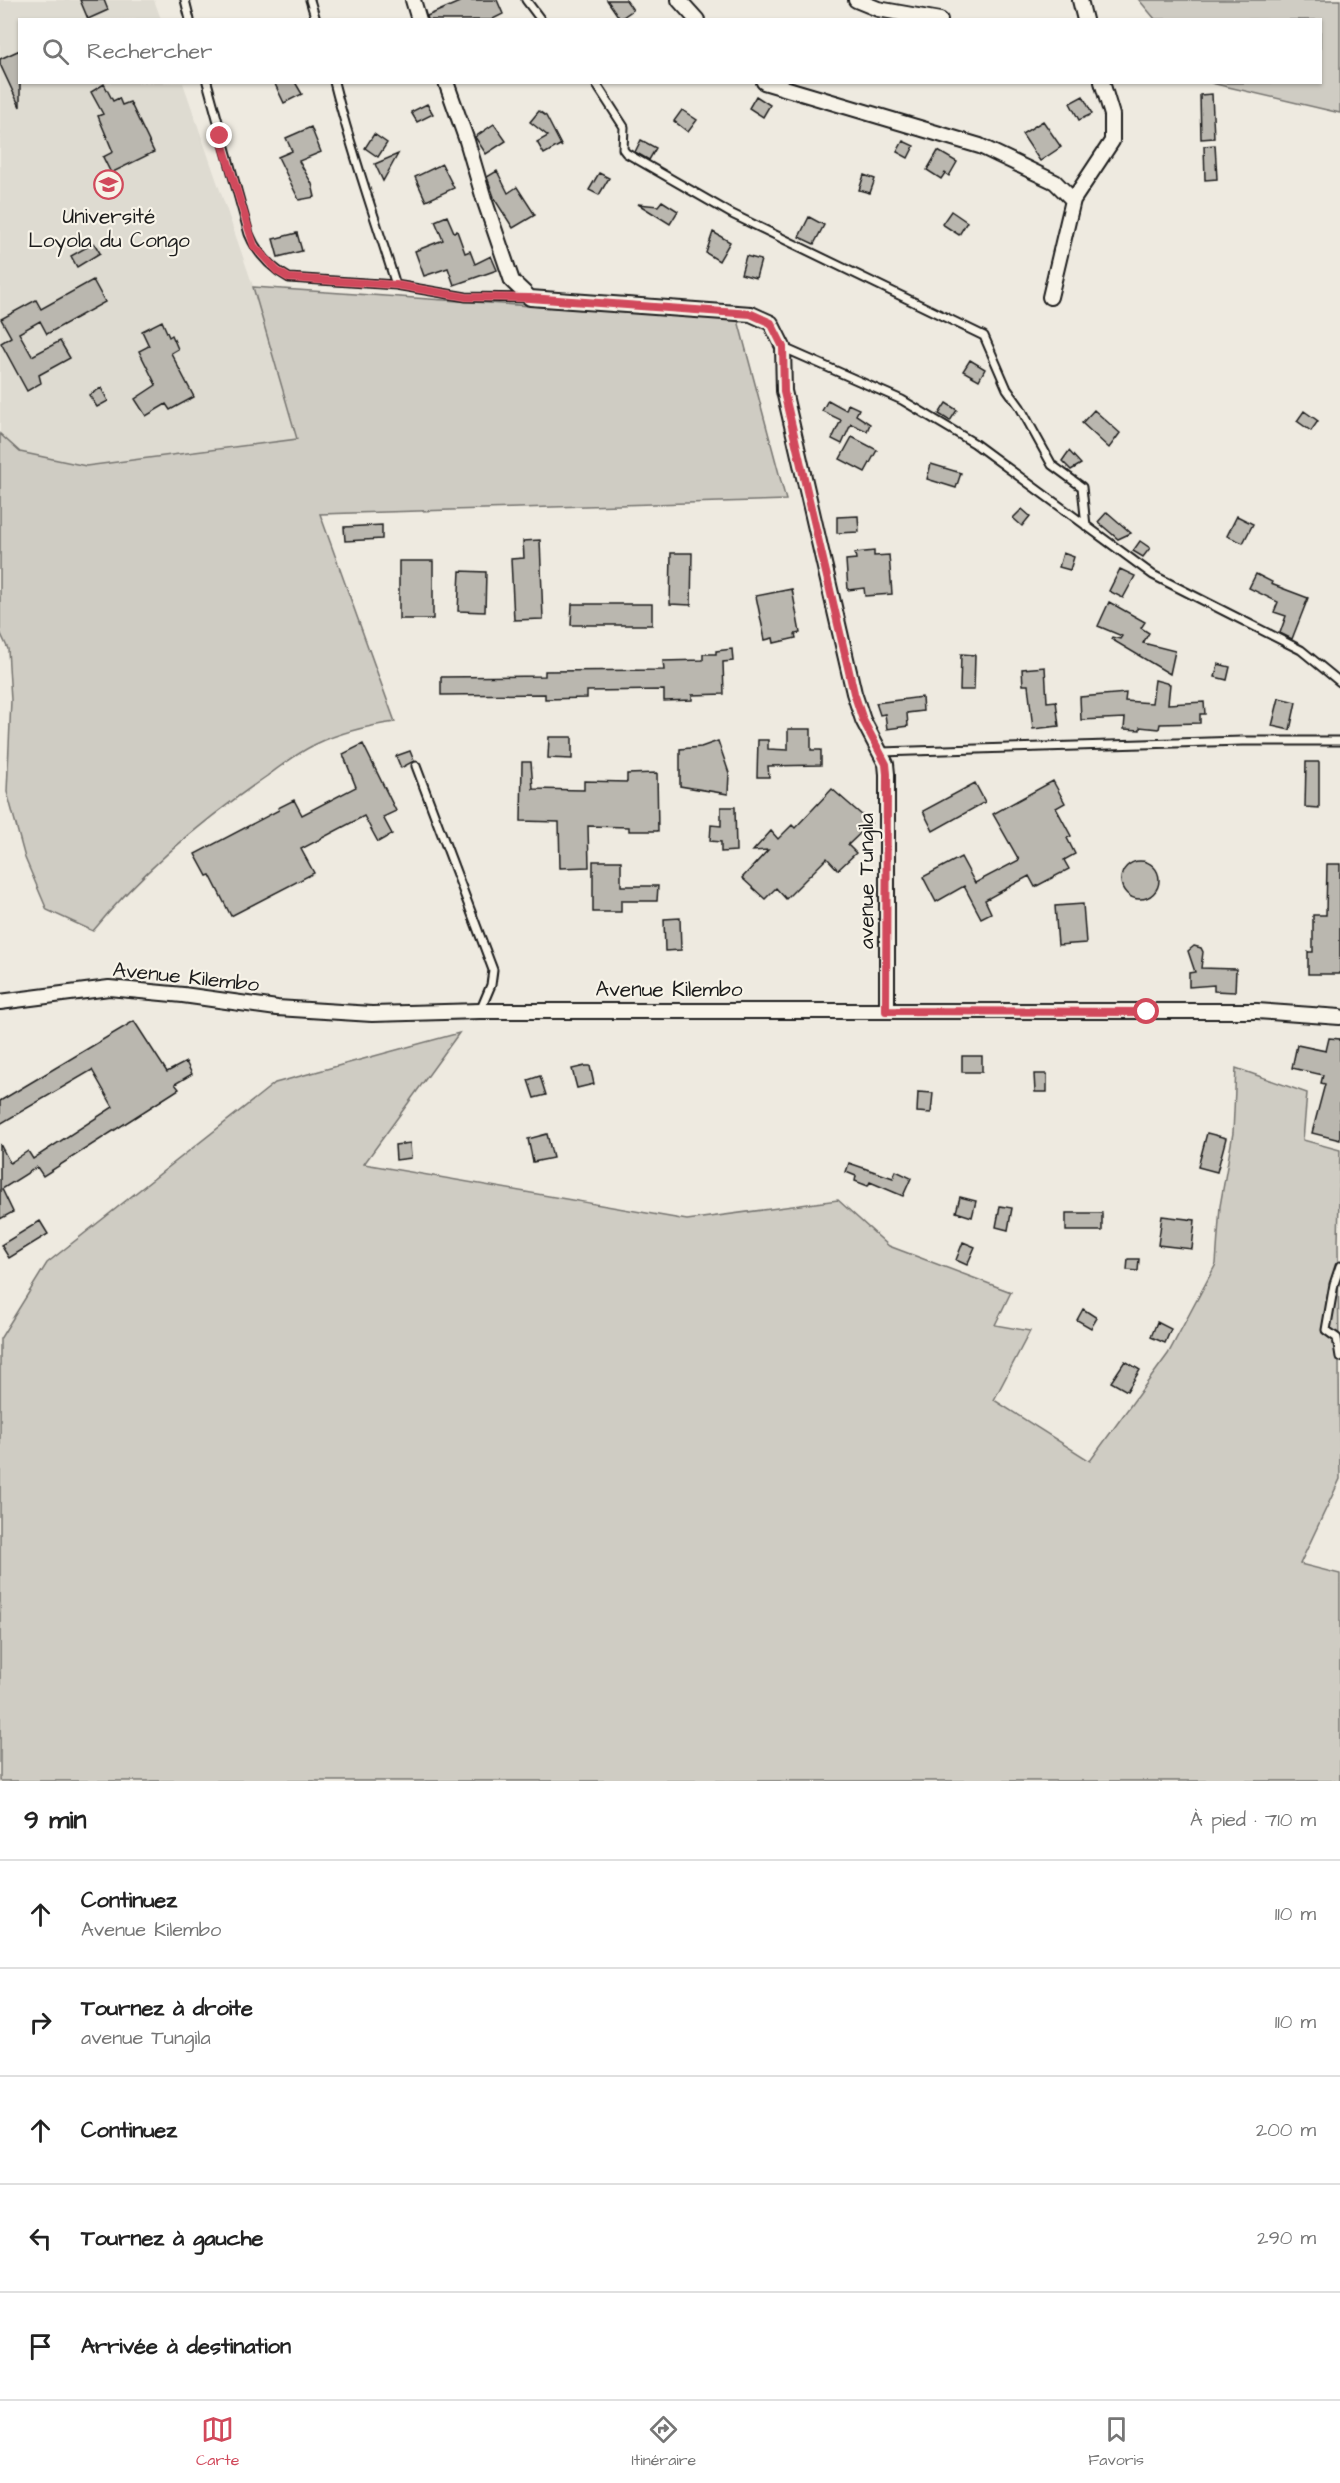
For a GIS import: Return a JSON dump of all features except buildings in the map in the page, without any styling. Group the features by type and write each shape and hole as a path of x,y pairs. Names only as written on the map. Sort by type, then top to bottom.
{"street":[{"path":"413,0 418,18"},
{"path":"679,0 695,18"},
{"path":"856,0 879,9 929,18"},
{"path":"1080,0 1084,18"},
{"path":"447,84 467,141 483,199 512,280 530,298 751,314 771,323 783,347"},
{"path":"771,84 980,146 1055,182 1073,200"},
{"path":"1050,297 1073,200 1112,141 1112,115 1102,84"},
{"name":"avenue Tungila","path":"783,347 784,392 854,693 863,720 881,752 887,774 886,1011"},
{"name":"Avenue Kilembo","path":"0,1002 109,988 183,994 277,1008 372,1014 480,1011 1257,1011 1340,1017"}],"lane":[{"path":"185,0 190,18"},
{"path":"310,0 315,18"},
{"path":"526,0 540,18"},
{"path":"208,84 249,234 254,246 277,271 289,278 396,285 466,297 530,298"},
{"path":"334,84 348,139 396,285"},
{"path":"596,84 624,127 623,148 627,153 732,214 984,336 1007,389 1020,407 1052,465 1082,487 1086,526"},
{"path":"783,347 902,400 974,443 1153,575 1301,651 1340,682"},
{"path":"881,752 1242,741 1340,741"},
{"path":"416,766 492,970 491,986 480,1011"},
{"path":"1340,1266 1334,1284 1326,1330 1337,1338 1340,1357"}],"shaded area":[{"name":"Université Loyola du Congo","path":"0,0 154,0 161,18 18,18 18,84 183,84 253,286 297,439 0,492"},
{"path":"1139,0 1340,0 1340,113 1215,84 1322,84 1322,18 1154,18"},
{"path":"253,287 738,320 786,500 320,514 395,722 335,736 310,747 291,759 220,810 174,848 132,888 93,931 47,910 25,858 7,792 11,700 8,649 0,632 0,434 20,452 86,466 297,439"},
{"path":"459,1033 364,1164 687,1220 838,1200 889,1246 1011,1292 995,1325 1030,1331 994,1400 1090,1461 1168,1354 1216,1264 1220,1206 1233,1133 1236,1068 1307,1093 1303,1140 1340,1150 1338,1244 1340,1479 1300,1564 1340,1574 1340,1781 0,1781 0,1339 47,1263 275,1083"}],"place":[{"name":"Université Loyola du Congo","path":"109,185"}],"route":[{"path":"220,136 254,246 277,271 289,278 396,285 466,297 530,298 751,314 771,323 783,347 784,392 854,693 863,720 886,764 886,1011 1147,1012"}]}
